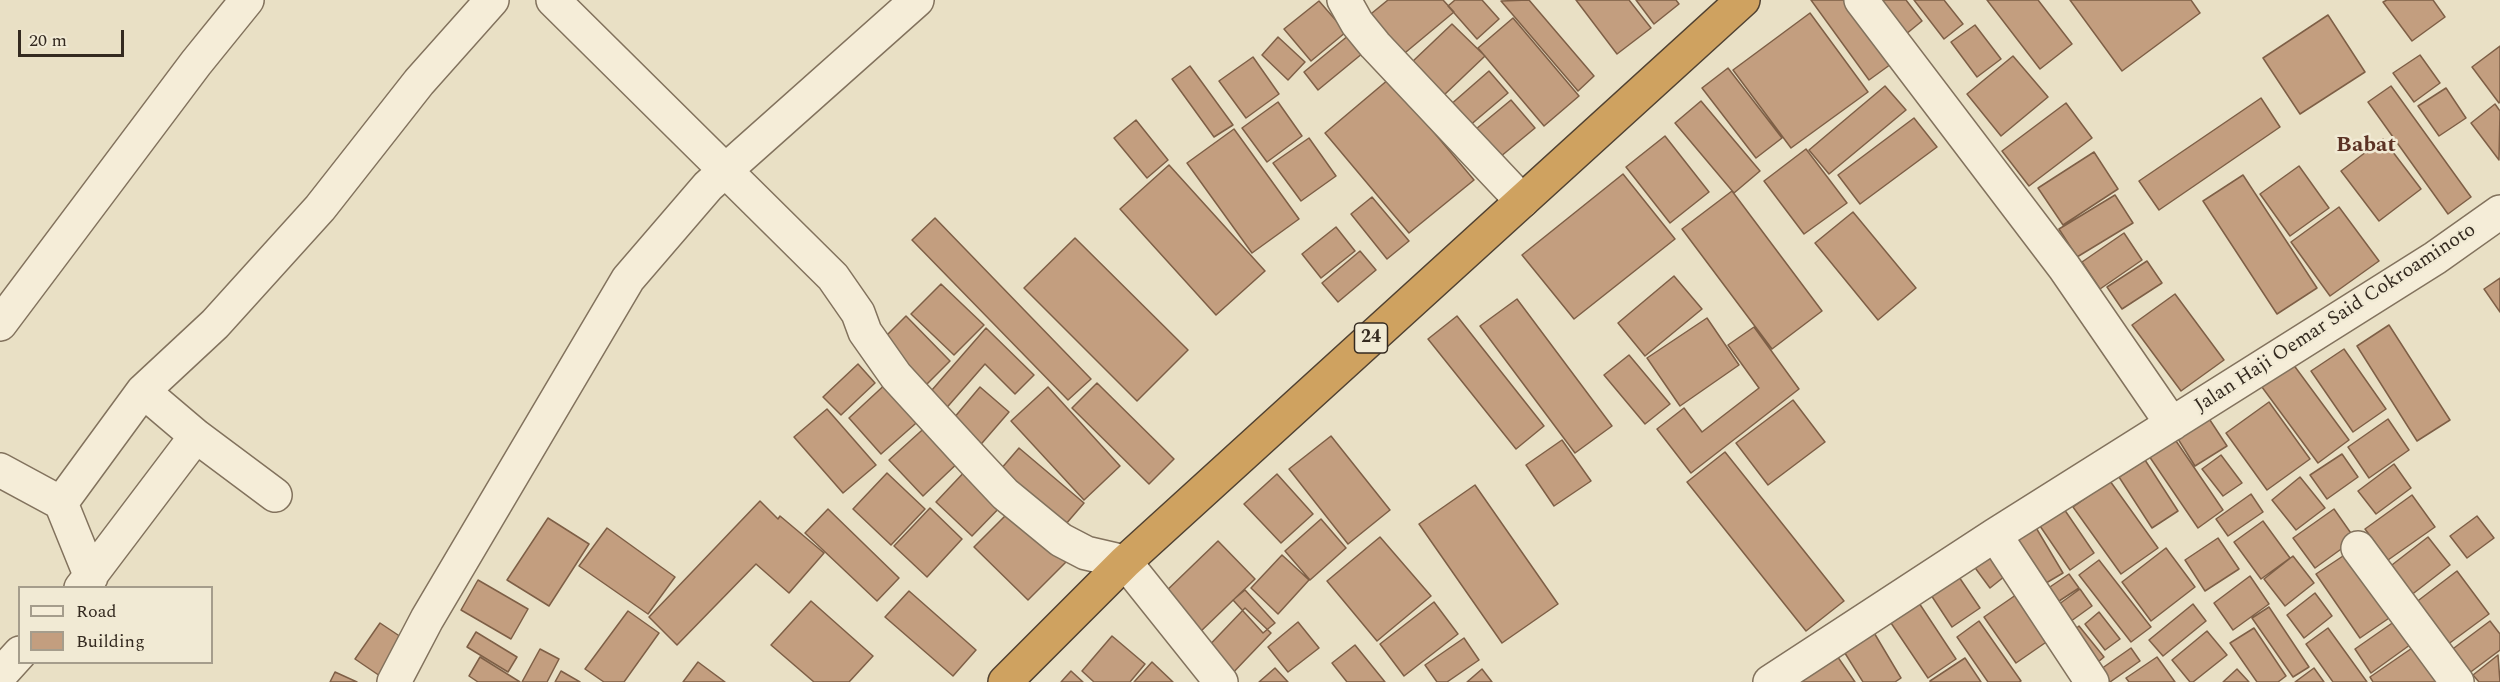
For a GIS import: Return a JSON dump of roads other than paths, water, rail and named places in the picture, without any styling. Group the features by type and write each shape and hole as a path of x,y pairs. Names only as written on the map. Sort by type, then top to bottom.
{"highway":[{"name":"24","path":"1005,682 1125,562 1743,0"}],"street":[{"path":"0,324 196,63 248,0"},
{"path":"61,503 143,391 214,324 320,208 419,82 492,0"},
{"path":"553,0 833,277 858,314 865,332 896,376 1005,494 1061,540 1086,553 1125,562 1221,682"},
{"path":"394,682 427,619 628,279 708,186 917,0"},
{"path":"1344,0 1357,23 1375,45 1522,201"},
{"path":"1861,0 2064,267 2172,424"},
{"name":"Jalan Haji Oemar Said Cokroaminoto","path":"1770,682 1995,535 2435,258 2500,212"},
{"path":"143,391 196,436 275,495"},
{"path":"86,582 196,436"},
{"path":"0,470 61,503 86,582"},
{"path":"1995,535 2092,682"},
{"path":"2358,548 2457,682"},
{"path":"0,637 18,645"},
{"path":"0,675 18,655"}],"district":[{"name":"Babat","path":"2366,147"}]}
